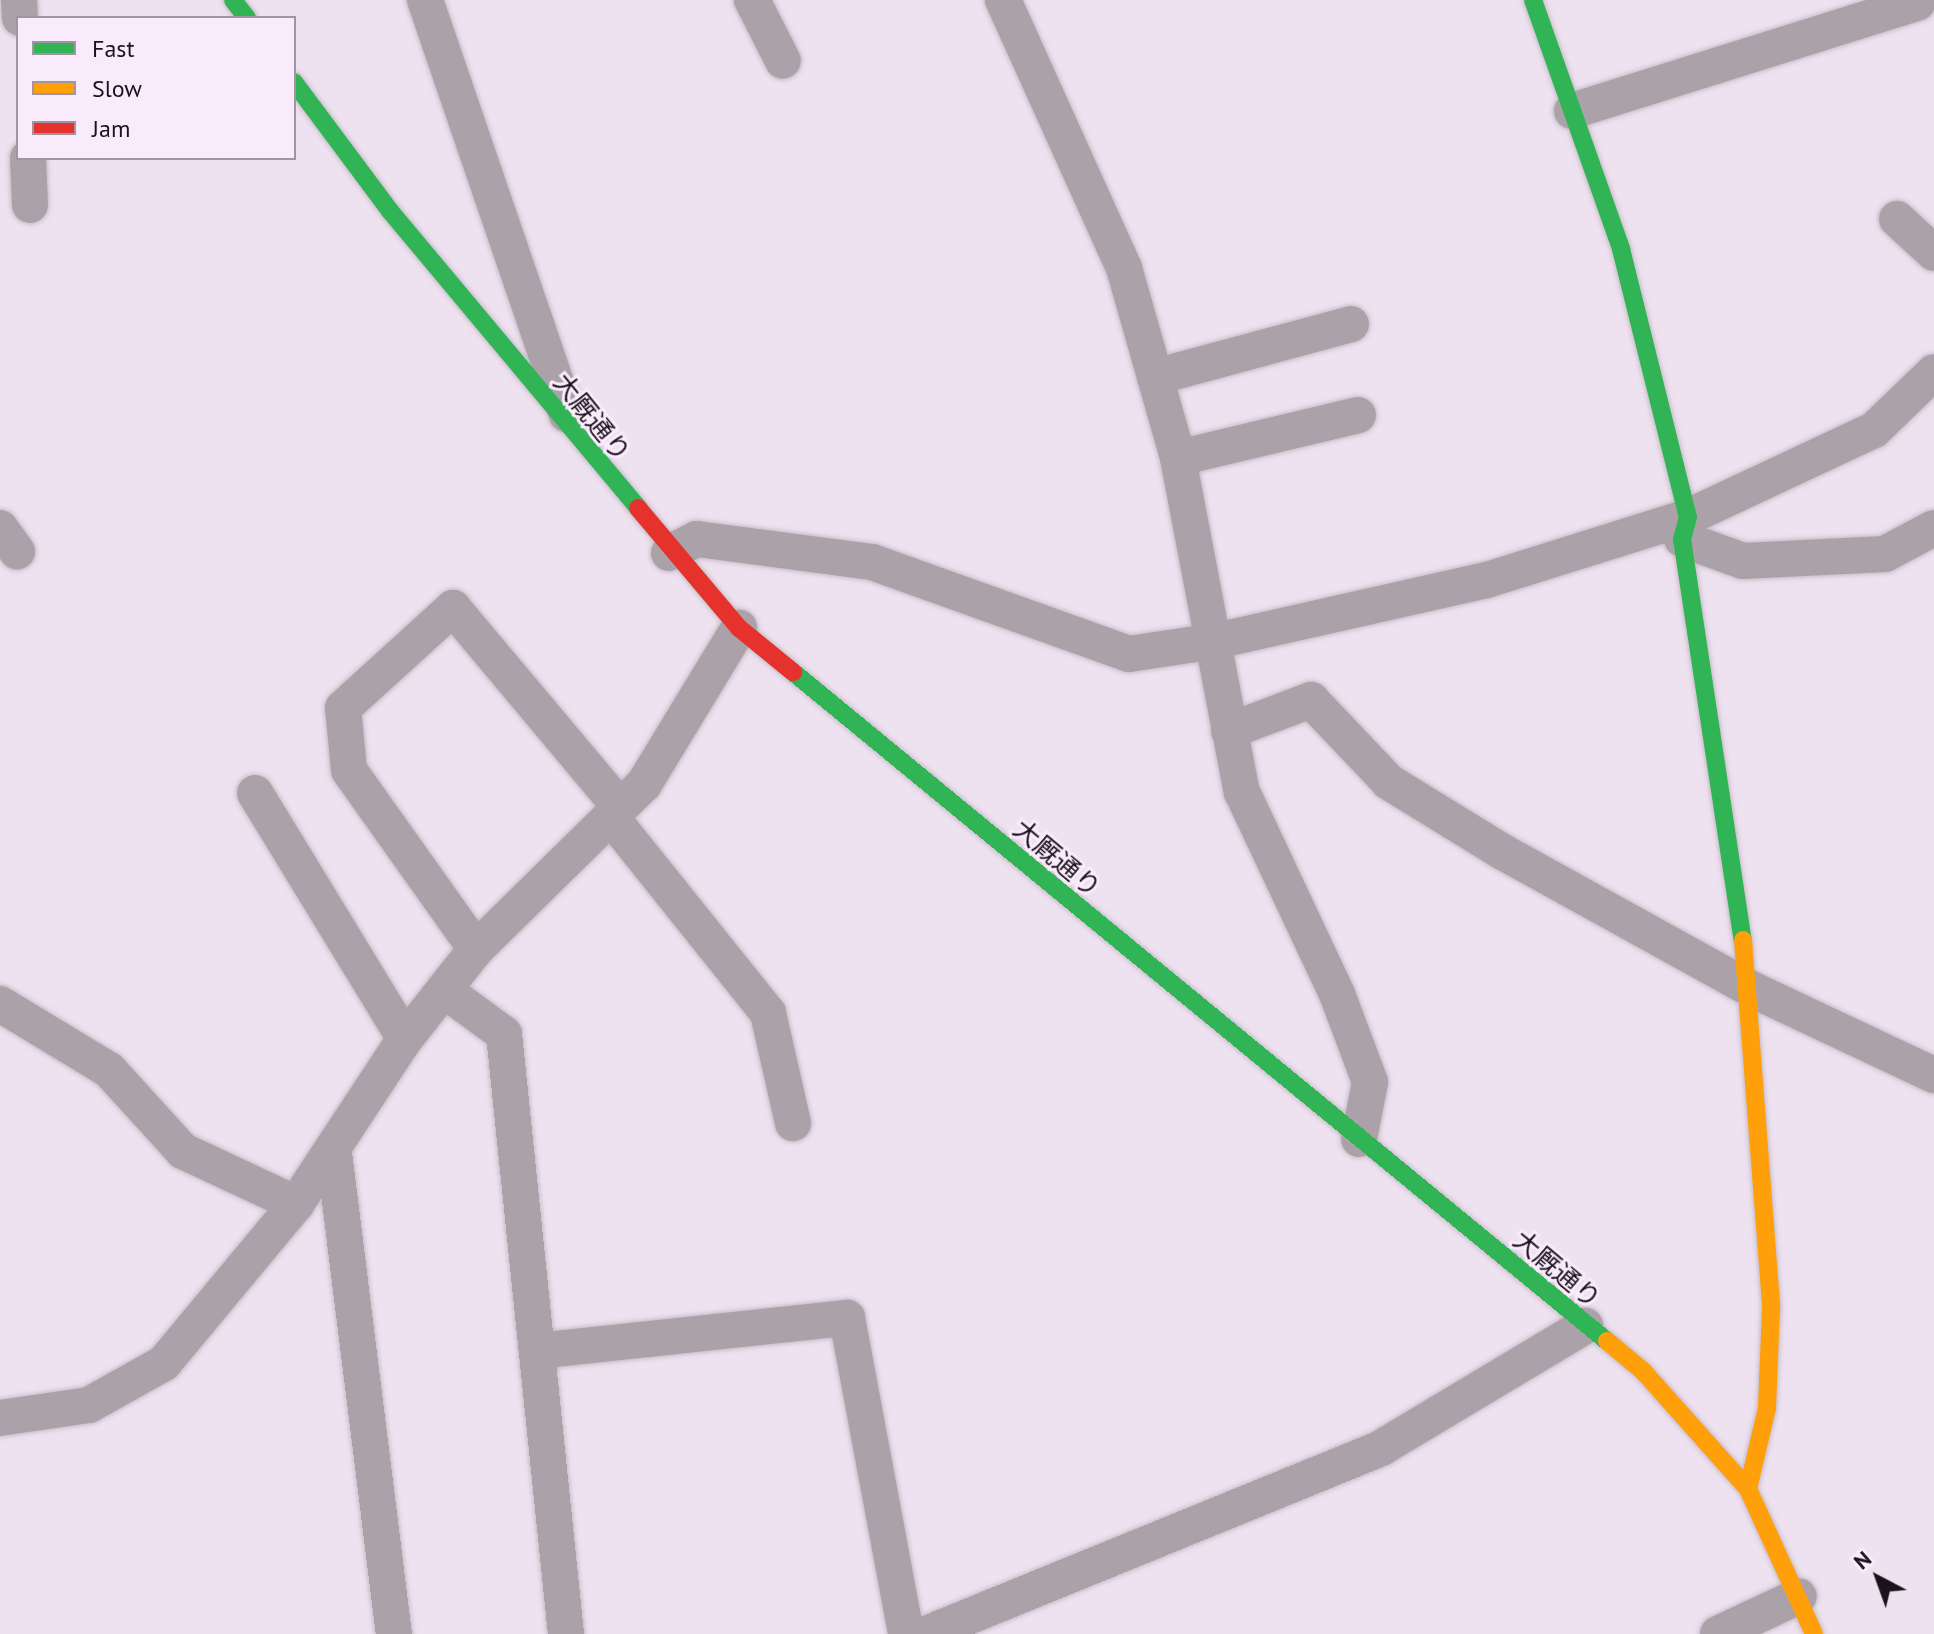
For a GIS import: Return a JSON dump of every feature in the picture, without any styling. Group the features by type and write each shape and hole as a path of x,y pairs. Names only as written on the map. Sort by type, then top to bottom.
{"street":[{"path":"233,0 245,16"},
{"path":"425,0 576,438"},
{"path":"752,0 783,61"},
{"path":"1003,0 1124,268 1178,458 1216,641 1229,731 1242,792 1337,994 1370,1082 1359,1139"},
{"path":"1533,0 1621,249 1685,528 1751,989 1771,1308 1767,1408 1748,1489"},
{"path":"1572,111 1917,3"},
{"name":"大厩通り","path":"296,85 669,553 739,628 1585,1326 1685,1413 1748,1489 1814,1634"},
{"path":"28,160 30,205"},
{"path":"1897,219 1934,253"},
{"path":"1155,377 1351,324"},
{"path":"669,553 697,539 872,562 1129,654 1216,641 1487,580 1685,528 1874,430 1934,372"},
{"path":"1178,458 1358,415"},
{"path":"1685,528 1743,561 1885,554 1934,528"},
{"path":"476,949 349,770 343,708 453,608 616,812 768,1013 793,1123"},
{"path":"0,1418 89,1405 164,1363 296,1204 334,1153 405,1039 476,949 644,784 739,628"},
{"path":"1229,731 1311,700 1389,782 1751,989 1934,1075"},
{"path":"255,793 405,1039"},
{"path":"444,990 504,1034 566,1634"},
{"path":"0,1004 109,1070 183,1151 296,1204"},
{"path":"334,1153 394,1634"},
{"path":"537,1351 847,1318 906,1634"},
{"path":"926,1634 1381,1448 1585,1326"},
{"path":"1718,1634 1799,1596"}],"traffic: fast":[{"path":"233,0 245,16"},
{"path":"1533,0 1621,249 1688,517 1682,539 1743,940"},
{"path":"296,85 390,211 638,508"},
{"path":"793,672 1607,1341"}],"traffic: slow":[{"path":"1743,940 1771,1308 1767,1408 1748,1489"},
{"path":"1607,1341 1643,1371 1748,1489 1814,1634"}],"traffic: jam":[{"path":"638,508 739,628 793,672"}]}
